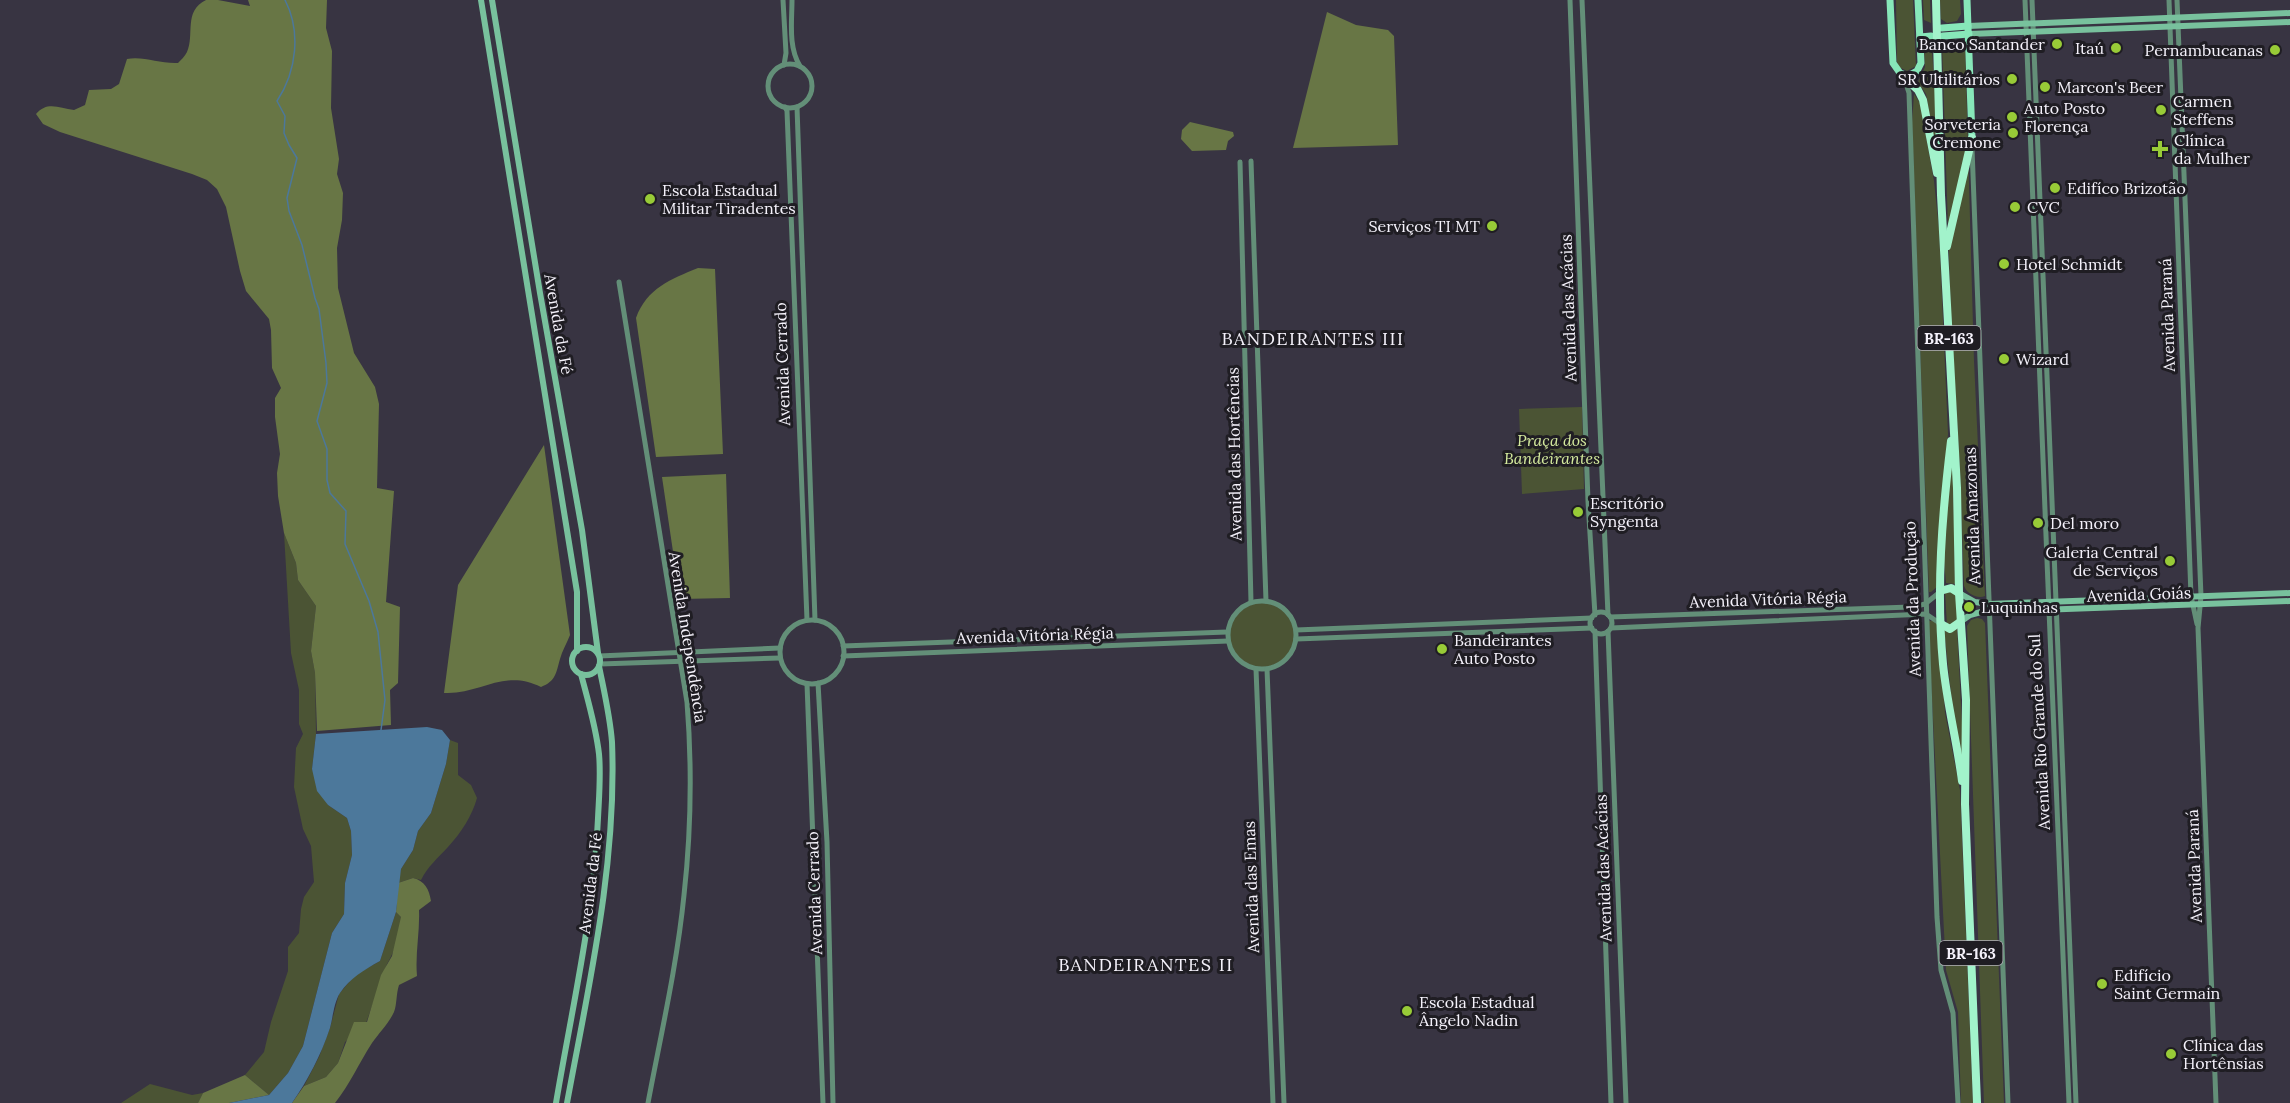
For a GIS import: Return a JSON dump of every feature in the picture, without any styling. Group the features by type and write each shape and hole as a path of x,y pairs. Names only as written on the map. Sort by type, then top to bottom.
{"highway":[{"name":"BR-163","path":"1936,0 1941,195 1954,422 1960,622 1966,700 1965,804 1977,1103"},
{"path":"1903,76 1923,100 1941,195"},
{"path":"1945,254 1972,138"},
{"name":"BR-163","path":"1954,422 1941,519 1940,591 1943,664 1965,804"},
{"path":"1940,591 1951,588 1959,593"},
{"path":"1941,624 1950,628 1960,622"}],"main road":[{"name":"Avenida da Fé","path":"481,0 577,592 577,651"},
{"name":"Avenida da Fé","path":"492,0 582,530 612,741 610,843 604,901 567,1103"},
{"path":"1890,0 1893,63 1903,76 1917,71 1921,63 1918,0"},
{"name":"Avenida Amazonas","path":"1967,0 1972,138"},
{"path":"1943,32 2178,17 2290,13"},
{"path":"2030,27 2179,26 2290,22"},
{"path":"1920,28 1931,32 1920,37"},
{"name":"Avenida Goiás","path":"1989,604 2290,592"},
{"path":"1959,593 1976,602 1989,604"},
{"name":"Avenida Goiás","path":"1960,622 1971,615 1989,612 2290,601"},
{"path":"588,647 599,660 592,674 581,674 575,670 572,662 577,651 588,647"},
{"name":"Avenida da Fé","path":"556,1103 580,973 597,842 599,756 593,718 581,674"}],"street":[{"path":"783,0 786,53 784,65"},
{"path":"792,0 794,57 809,74 812,85 807,100 797,107 784,107 771,98 768,87 771,75 784,65 800,66"},
{"name":"Avenida das Acácias","path":"1570,0 1593,616"},
{"name":"Avenida das Acácias","path":"1582,0 1609,616"},
{"name":"Avenida Rio Grande do Sul","path":"2025,0 2030,27 2057,611 2076,1103"},
{"name":"Avenida Rio Grande do Sul","path":"2032,0 2030,27 2048,611 2069,1103"},
{"name":"Avenida Paraná","path":"2169,0 2191,596 2198,628"},
{"name":"Avenida Paraná","path":"2177,0 2201,596 2198,628 2216,1103"},
{"name":"Avenida da Produção","path":"1909,93 1917,71"},
{"name":"Avenida da Produção","path":"1903,76 1909,93 1937,917 1941,970 1953,1013 1959,1103"},
{"name":"Avenida Cerrado","path":"784,107 787,111 807,620"},
{"name":"Avenida Cerrado","path":"797,107 815,620"},
{"name":"Avenida Amazonas","path":"1972,138 2008,1103"},
{"name":"Avenida das Hortências","path":"1251,161 1266,601"},
{"name":"Avenida das Hortências","path":"1240,162 1251,602"},
{"name":"Avenida Independência","path":"619,282 687,702 690,740 684,896 648,1103"},
{"path":"1925,604 1940,591"},
{"path":"1266,601 1280,605 1288,612 1296,630 1296,639 1290,656 1276,667 1256,669 1237,660 1231,651 1227,632 1235,614 1242,607 1251,602 1266,601"},
{"name":"Avenida Vitória Régia","path":"1609,616 1911,607 1925,604"},
{"path":"1296,630 1593,616 1599,612 1609,616 1610,629 1604,634 1593,630 1296,639"},
{"path":"1926,614 1941,624"},
{"name":"Avenida Vitória Régia","path":"1610,629 1926,614"},
{"path":"1593,616 1593,630"},
{"path":"807,620 815,620 831,626 841,638 843,656 835,674 818,683 807,684 789,675 783,667 780,648 783,636 791,627 807,620"},
{"name":"Avenida das Acácias","path":"1610,629 1626,1103"},
{"name":"Avenida das Acácias","path":"1593,630 1611,1103"},
{"name":"Avenida Vitória Régia","path":"843,646 1227,632"},
{"name":"Avenida Vitória Régia","path":"843,656 1228,641"},
{"path":"599,660 677,651 780,648"},
{"path":"599,660 780,658"},
{"name":"Avenida das Emas","path":"1256,669 1273,1103"},
{"name":"Avenida das Emas","path":"1267,669 1284,1103"},
{"name":"Avenida Cerrado","path":"818,683 826,842 833,1103"},
{"name":"Avenida Cerrado","path":"807,684 823,1103"}],"green space":[{"path":"206,0 250,6 248,0 327,0 326,28 332,51 331,108 339,159 337,174 343,193 342,220 337,248 338,288 354,353 375,387 379,404 377,488 394,491 386,602 400,607 398,683 390,690 391,725 317,731 315,673 311,651 316,606 298,580 296,563 284,533 278,496 277,473 280,454 275,417 275,398 281,388 272,368 269,319 246,291 226,207 217,189 207,180 192,174 60,132 43,124 36,114 49,106 74,110 85,105 89,90 111,89 119,84 127,59 140,58 178,63 189,45 194,10"},
{"path":"1896,0 1913,0 1916,66 1907,71 1899,67 1897,62"},
{"path":"1923,0 1930,0 1931,23 1924,20"},
{"path":"1940,0 1960,0 1961,14 1957,21 1947,23 1941,19"},
{"path":"1327,12 1356,25 1388,30 1394,36 1398,145 1293,148"},
{"path":"1931,39 1942,182 1926,94 1918,82 1925,67 1924,43"},
{"path":"1965,41 1974,361 1985,596 1982,597 1970,593 1964,586 1951,318 1942,45 1946,42"},
{"path":"1914,94 1920,103 1934,181 1939,229 1948,434 1940,514 1938,586 1931,592 1929,592 1912,123"},
{"path":"1190,122 1233,132 1234,136 1228,141 1226,150 1192,151 1181,139 1182,130"},
{"path":"698,268 715,269 723,454 656,457 636,318 653,292 669,281"},
{"name":"Praça dos Bandeirantes","path":"1582,407 1584,489 1522,494 1519,409"},
{"path":"544,445 570,635 556,672 550,682 541,687 515,680 457,693 444,693 458,585"},
{"path":"1951,454 1955,584 1946,583 1943,549"},
{"path":"726,474 730,598 680,599 662,477"},
{"path":"284,533 296,563 298,580 316,606 311,651 315,673 316,734 312,769 328,805 347,818 351,831 352,855 345,883 344,914 332,933 303,1046 288,1073 269,1095 245,1075 264,1052 271,1022 288,971 288,947 299,933 304,897 314,882 311,846 303,829 294,787 296,748 303,734 299,724 299,690 291,653"},
{"path":"1945,592 1956,593 1958,621 1954,625 1947,625"},
{"path":"1262,603 1274,605 1285,612 1292,623 1294,635 1292,647 1285,658 1274,665 1262,667 1250,665 1239,658 1232,647 1230,635 1232,623 1239,612 1250,605"},
{"path":"1982,619 1985,623 2004,1103 1984,1103 1967,626 1971,620"},
{"path":"1928,621 1935,621 1939,626 1945,713 1960,790 1973,1103 1961,1103 1958,1012 1946,970"},
{"path":"1957,628 1963,763 1955,730 1944,629"},
{"path":"450,740 458,743 458,775 471,785 477,798 475,805 462,830 430,866 421,880 413,878 398,883 401,869 413,850 418,831 431,813 446,764"},
{"path":"413,878 426,886 431,901 419,910 417,976 399,985 392,1016 372,1043 335,1103 292,1103 304,1086 326,1077 338,1063 354,1022 367,1022 381,975 392,956 401,917 396,912 398,883"},
{"path":"396,912 401,917 397,941 366,1023 345,1042 338,1063 326,1077 304,1086 319,1057 339,994 355,975 380,961"},
{"path":"245,1075 269,1095 229,1103 198,1103 203,1093"},
{"path":"150,1084 192,1095 203,1093 198,1103 121,1103"}],"water":[{"path":"427,727 442,730 450,740 446,764 431,813 418,831 413,850 401,869 396,912 380,961 353,979 340,993 323,1048 292,1103 229,1103 269,1095 288,1073 303,1046 332,933 344,914 345,883 352,855 351,831 347,818 328,805 317,791 312,769 316,734"}],"waterway":[{"path":"285,0 295,38 293,64 277,101 285,116 284,133 297,158 287,198 319,309 327,383 317,421 327,449 327,480 330,493 346,511 345,544 369,601 378,632 385,700 381,730"}],"place":[{"name":"Banco Santander","path":"2057,44"},
{"name":"Itaú","path":"2116,48"},
{"name":"Pernambucanas","path":"2275,50"},
{"name":"SR Ultilitários","path":"2012,79"},
{"name":"Marcon's Beer","path":"2045,87"},
{"name":"Carmen Steffens","path":"2161,110"},
{"name":"Auto Posto Florença","path":"2012,117"},
{"name":"Sorveteria Cremone","path":"2013,133"},
{"name":"Clínica da Mulher","path":"2160,149"},
{"name":"Edifíco Brizotão","path":"2055,188"},
{"name":"Escola Estadual Militar Tiradentes","path":"650,199"},
{"name":"CVC","path":"2015,207"},
{"name":"Serviços TI MT","path":"1492,226"},
{"name":"Hotel Schmidt","path":"2004,264"},
{"name":"Wizard","path":"2004,359"},
{"name":"Escritório Syngenta","path":"1578,512"},
{"name":"Del moro","path":"2038,523"},
{"name":"Galeria Central de Serviços","path":"2170,561"},
{"name":"Luquinhas","path":"1969,607"},
{"name":"Bandeirantes Auto Posto","path":"1442,649"},
{"name":"Edifício Saint Germain","path":"2102,984"},
{"name":"Escola Estadual Ângelo Nadin","path":"1407,1011"},
{"name":"Clínica das Hortênsias","path":"2171,1054"}],"district":[{"name":"BANDEIRANTES III","path":"1313,338"},
{"name":"BANDEIRANTES II","path":"1146,964"}]}
